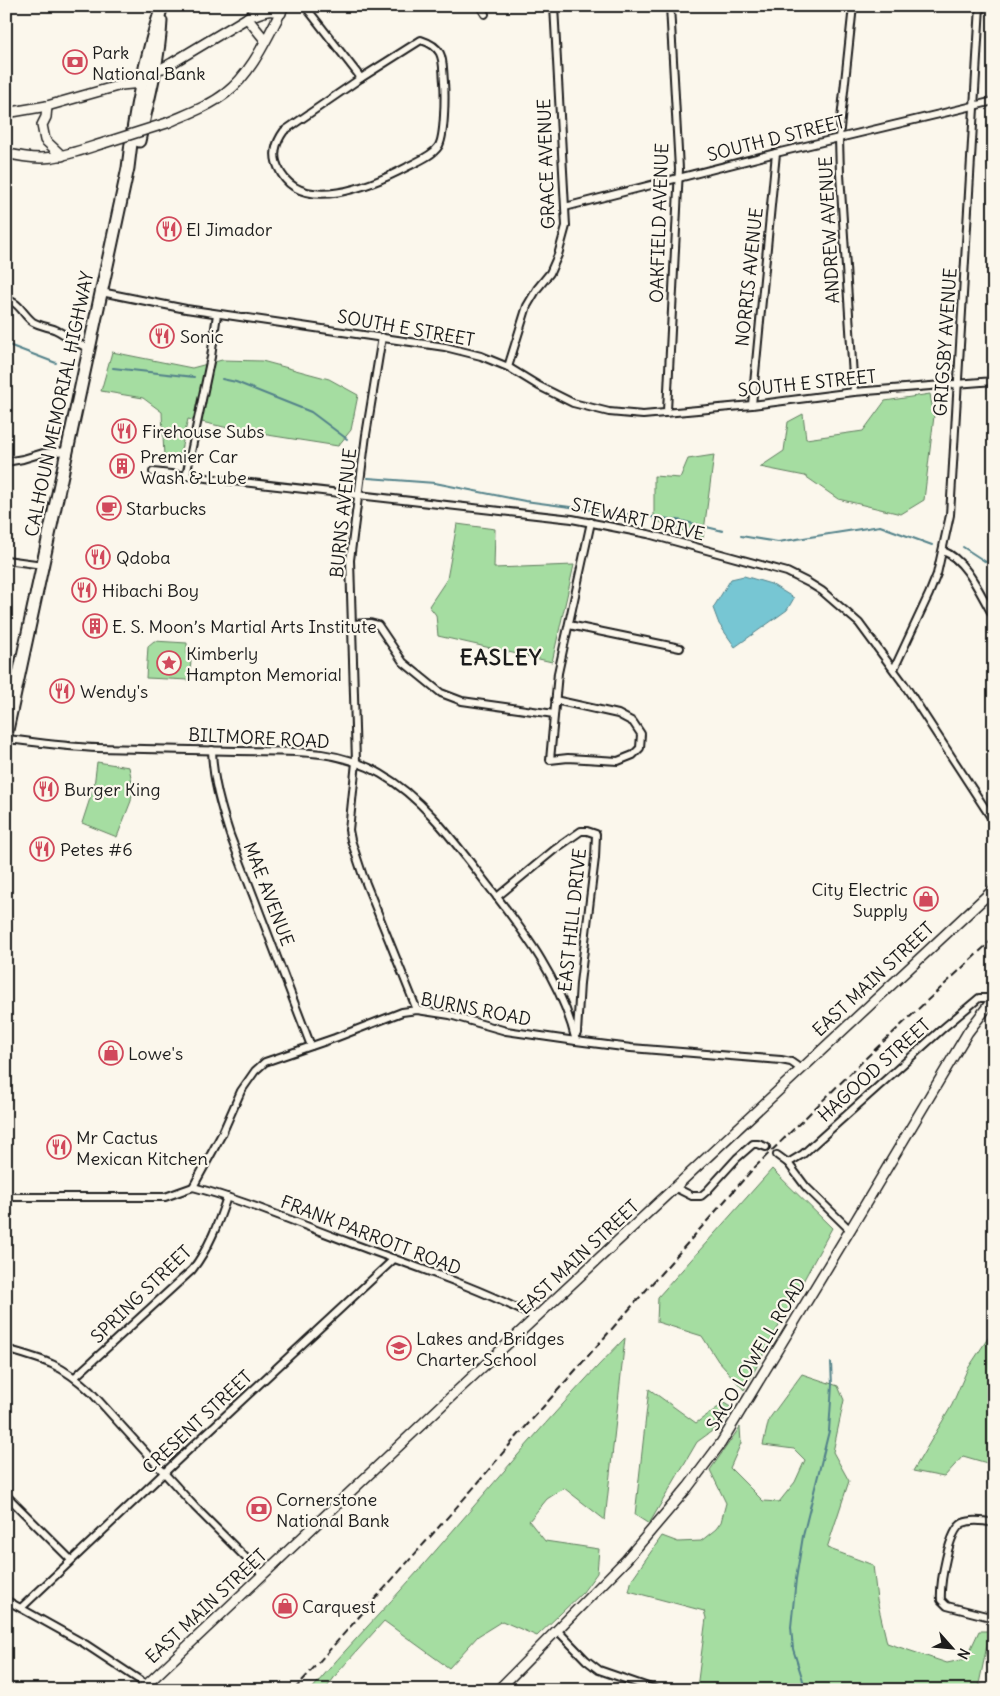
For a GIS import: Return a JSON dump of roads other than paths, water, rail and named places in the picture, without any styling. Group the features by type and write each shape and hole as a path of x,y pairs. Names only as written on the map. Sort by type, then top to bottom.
{"highway":[{"name":"CALHOUN MEMORIAL HIGHWAY","path":"128,168 137,148 155,69 162,7"},
{"name":"CALHOUN MEMORIAL HIGHWAY","path":"6,735 128,168 131,140 152,35 162,7"}],"street":[{"path":"155,69 163,68 172,63 247,18 262,6"},
{"path":"305,6 361,78"},
{"path":"480,6 485,14"},
{"name":"GRACE AVENUE","path":"508,367 527,306 550,272 558,254 566,226 554,6"},
{"name":"OAKFIELD AVENUE","path":"667,411 679,178 670,6"},
{"name":"ANDREW AVENUE","path":"853,6 840,138 840,174 854,392"},
{"name":"GRIGSBY AVENUE","path":"894,669 929,594 943,551 950,515 980,6"},
{"path":"6,153 28,158 62,156 167,123 207,106 227,93 243,76 282,10 267,10 247,18"},
{"path":"247,18 265,40"},
{"path":"422,40 435,46 442,58 445,89 442,130 438,147 422,159 394,174 361,187 337,193 322,194 307,192 294,187 281,175 276,163 277,141 284,131 361,78 422,40"},
{"path":"6,113 47,106 121,85 142,83"},
{"name":"SOUTH D STREET","path":"565,207 776,153 994,101"},
{"path":"47,106 46,118 42,125 45,140 62,156"},
{"name":"NORRIS AVENUE","path":"752,405 776,153"},
{"name":"SOUTH E STREET","path":"101,292 217,314 445,347 481,356 508,367 573,403 609,412 643,415 667,411 752,405 854,392 994,381"},
{"path":"6,300 11,300 33,322 56,330 77,345 90,349"},
{"path":"186,476 211,357 217,314"},
{"name":"BURNS AVENUE","path":"382,337 357,494 350,560 356,762 349,830 363,876 417,1010"},
{"path":"6,462 23,460 43,453 67,451"},
{"name":"STEWART DRIVE","path":"153,472 572,519 648,534 787,572 822,591 859,623 894,669 994,822"},
{"path":"555,700 618,714 633,722 641,734 640,748 633,755 618,761 568,758 550,760 555,700 558,673 591,522"},
{"path":"943,551 957,558 994,617"},
{"path":"6,560 43,565"},
{"path":"351,624 370,623 378,625 403,662 441,693 475,703 554,714"},
{"path":"569,625 680,648"},
{"name":"BILTMORE ROAD","path":"6,740 93,748 301,752 336,756 356,762 380,774 402,788 424,807 497,897 548,970 571,1020 576,1041"},
{"name":"MAE AVENUE","path":"212,750 214,781 230,835 311,1046"},
{"name":"EAST HILL DRIVE","path":"497,897 580,831 596,834 595,858 580,983 576,1041"},
{"name":"EAST MAIN STREET","path":"144,1687 994,889"},
{"name":"HAGOOD STREET","path":"788,1163 803,1154 940,1030 979,998 994,998"},
{"name":"SACO LOWELL ROAD","path":"498,1690 626,1560 688,1487 721,1443 968,1032 994,998"},
{"name":"BURNS ROAD","path":"193,1187 222,1134 242,1091 255,1071 265,1062 402,1012 417,1010 450,1016 506,1031 631,1048 781,1060 792,1062 801,1069"},
{"path":"676,1188 692,1196 701,1196 753,1144 766,1147"},
{"path":"776,1155 788,1163 806,1187 850,1230"},
{"path":"6,1197 165,1197 193,1187"},
{"name":"FRANK PARROTT ROAD","path":"193,1187 227,1197 394,1259 515,1307 536,1318"},
{"name":"SPRING STREET","path":"75,1377 192,1270 212,1240 227,1197"},
{"name":"CRESENT STREET","path":"21,1608 164,1472 394,1259"},
{"path":"6,1349 55,1364 75,1377 195,1507 263,1575"},
{"path":"6,1495 71,1560"},
{"path":"994,1523 980,1521 963,1523 956,1530 945,1562 940,1586 941,1600 947,1606 994,1618"},
{"path":"6,1600 85,1644 126,1670 144,1687"},
{"path":"557,1630 586,1660 599,1670 657,1690"}],"water":[{"path":"744,576 771,584 794,598 787,610 735,647 719,624 713,608 731,579"}],"waterway":[{"path":"6,344 56,363"},
{"path":"113,368 194,377"},
{"path":"222,379 236,382 311,412 347,439"},
{"path":"368,478 435,483 525,501 600,511"},
{"path":"625,514 678,520 723,531"},
{"path":"741,536 778,542 880,526 932,545"},
{"path":"963,547 986,562 994,561"},
{"path":"806,1690 793,1649 791,1627 803,1536 829,1431 832,1385 831,1363"}],"tunnel":[{"path":"766,1147 777,1155"}],"railway":[{"path":"294,1690 752,1170 866,1058 994,938"}],"place":[{"name":"Park National Bank","path":"75,62"},
{"name":"El Jimador","path":"169,229"},
{"name":"Sonic","path":"162,336"},
{"name":"Firehouse Subs","path":"124,431"},
{"name":"Premier Car Wash & Lube","path":"122,466"},
{"name":"Starbucks","path":"109,508"},
{"name":"Qdoba","path":"98,557"},
{"name":"Hibachi Boy","path":"84,590"},
{"name":"E. S. Moon’s Martial Arts Institute","path":"95,626"},
{"name":"Kimberly Hampton Memorial","path":"169,663"},
{"name":"Wendy's","path":"62,691"},
{"name":"Burger King","path":"46,789"},
{"name":"Petes #6","path":"42,849"},
{"name":"City Electric Supply","path":"926,899"},
{"name":"Lowe's","path":"111,1053"},
{"name":"Mr Cactus Mexican Kitchen","path":"59,1147"},
{"name":"Lakes and Bridges Charter School","path":"399,1348"},
{"name":"Cornerstone National Bank","path":"259,1509"},
{"name":"Carquest","path":"285,1606"}],"district":[{"name":"EASLEY","path":"501,657"}]}
